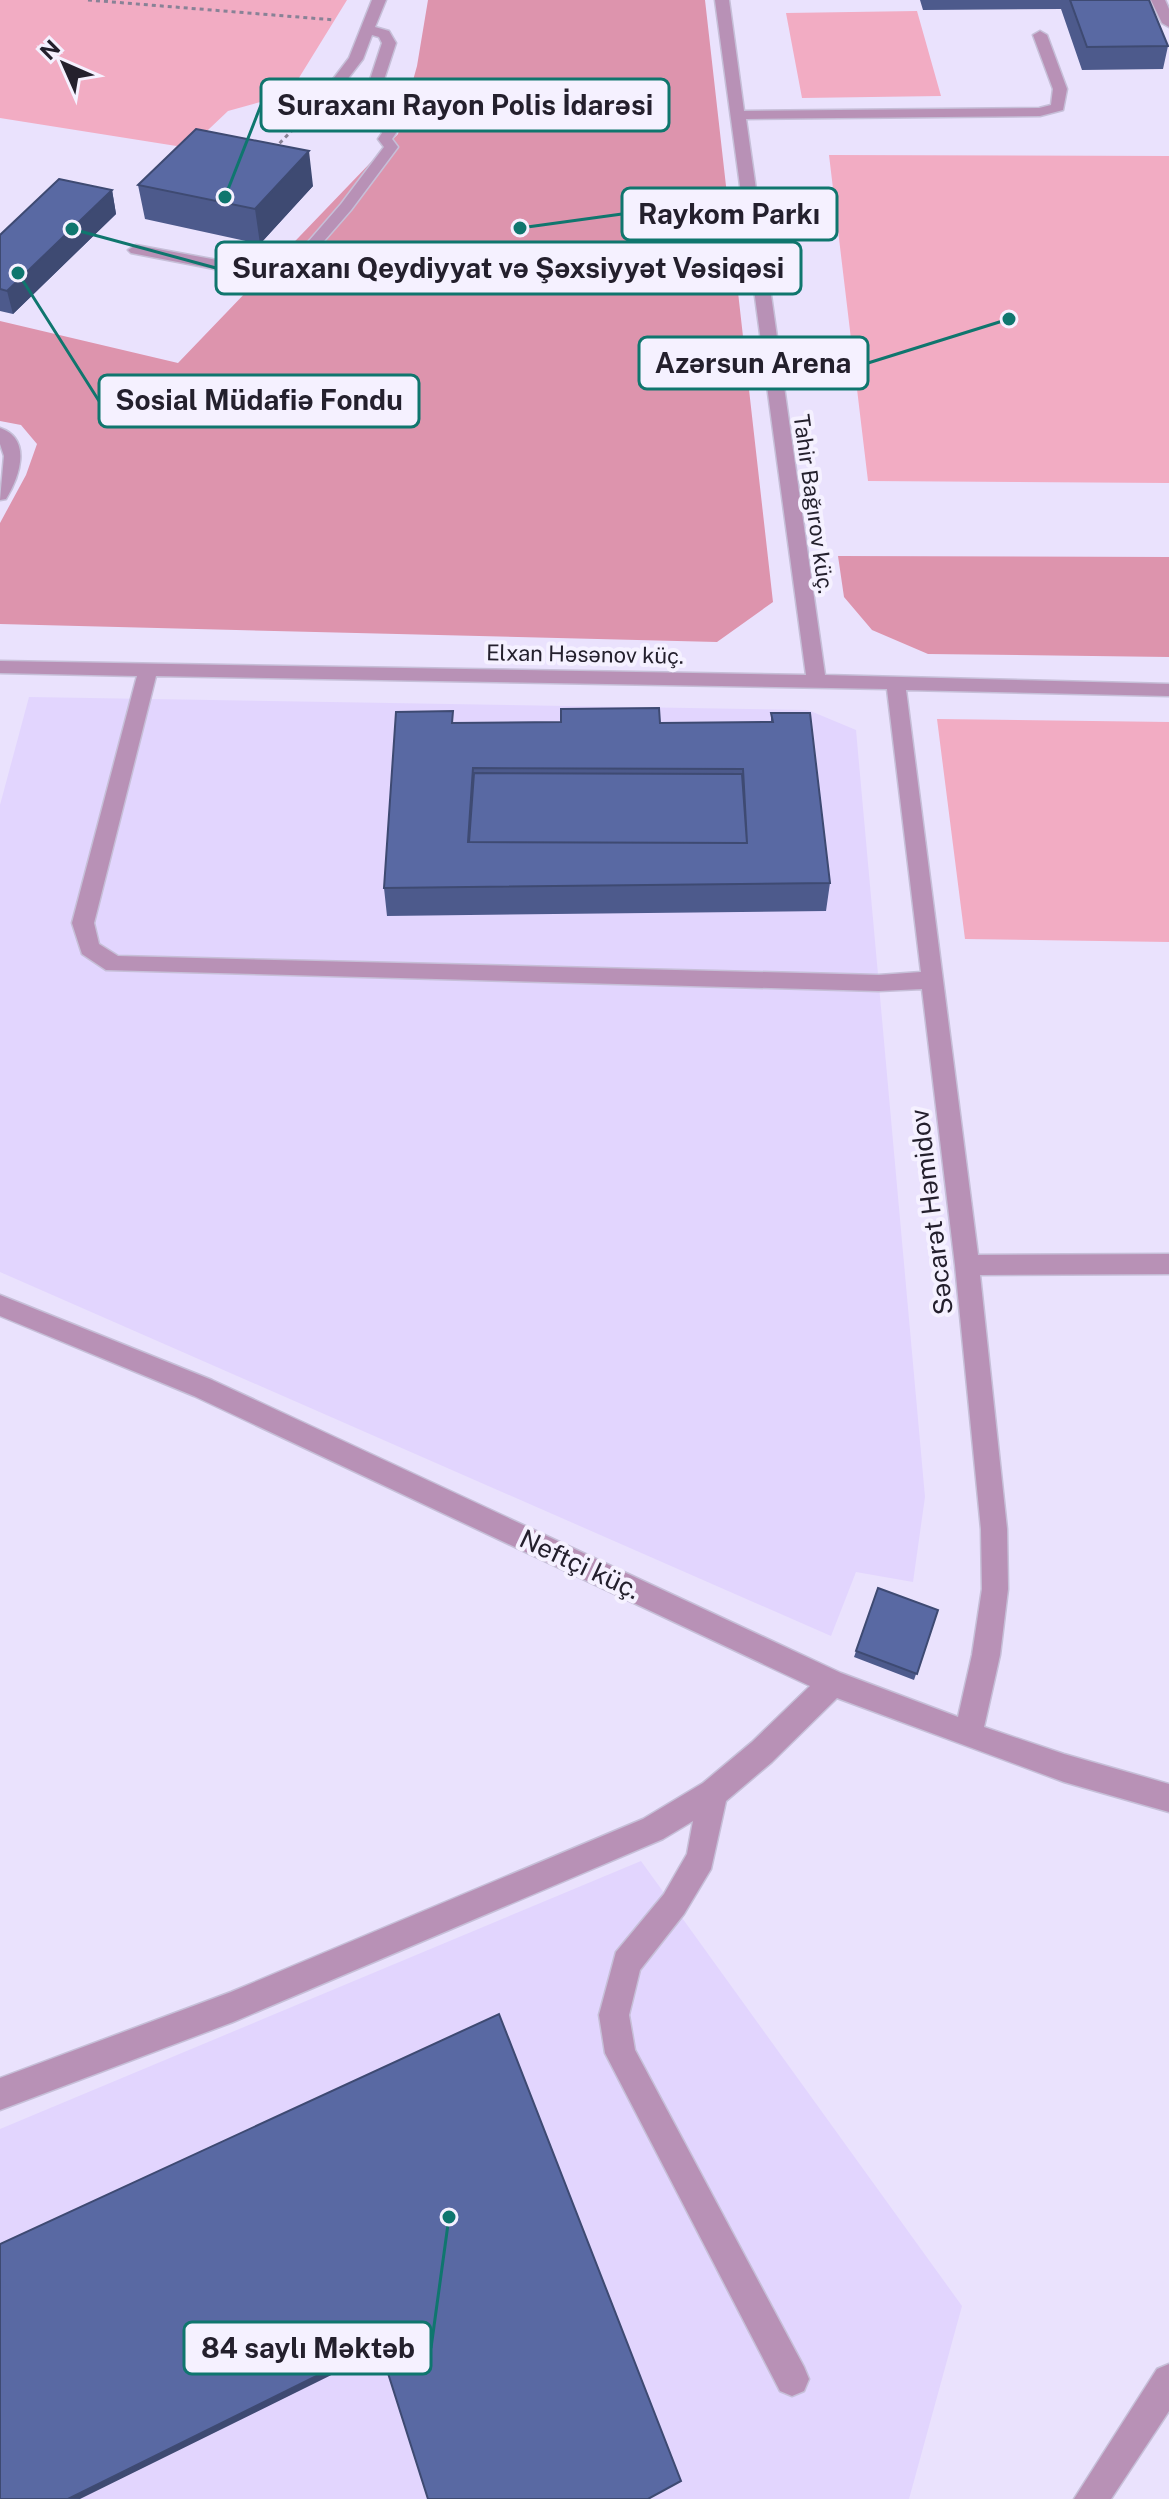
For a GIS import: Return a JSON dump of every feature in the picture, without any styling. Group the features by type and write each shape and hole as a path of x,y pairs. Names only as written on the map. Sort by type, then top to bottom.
{"street":[{"path":"328,95 356,59 379,0"},
{"name":"Tahir Bağırov küç.","path":"722,0 816,681"},
{"path":"1158,0 1169,23"},
{"path":"136,250 266,274 278,274 293,268 387,157 391,147 385,139 389,133 385,114 370,101 389,43 384,34 367,29"},
{"path":"737,115 1040,112 1058,107 1060,89 1040,35"},
{"path":"0,433 12,448 15,466 0,495"},
{"name":"Elxan Həsənov küç.","path":"0,667 896,682 1169,690"},
{"path":"148,671 83,923 90,948 114,964 879,983 930,980"},
{"name":"Səcarət Həmidov","path":"896,682 967,1265 994,1529 995,1589 986,1655 968,1735"},
{"path":"967,1265 1169,1264"},
{"name":"Neftçi küç.","path":"0,1305 203,1388 833,1683 1064,1768 1169,1798"},
{"path":"0,2094 233,2007 653,1829 713,1793 762,1752 833,1683"},
{"path":"713,1793 701,1859 674,1904 627,1963 614,2015 620,2053 792,2379"},
{"path":"1091,2499 1169,2381"}],"path":[{"path":"88,0 335,20"},
{"path":"273,151 328,95"}],"shaded area":[{"path":"0,0 347,0 289,94 228,111 189,148 0,118"},
{"path":"428,0 705,0 773,602 717,642 0,624 0,523 26,475 37,444 21,425 0,421 0,321 178,363 398,134 417,66"},
{"path":"917,11 941,96 802,98 786,13"},
{"path":"829,155 1169,156 1169,483 868,481"},
{"path":"838,556 1169,557 1169,657 928,654 872,630 844,597"},
{"path":"29,697 808,710 856,730 925,1497 913,1582 856,1572 831,1636 0,1272 0,805"},
{"path":"937,719 1169,722 1169,942 965,939"},
{"path":"641,1861 962,2306 909,2499 0,2499 0,2129"}],"building":[{"path":"1070,0 1149,0 1168,46 1087,47"},
{"path":"196,129 309,151 255,209 138,185"},
{"path":"59,179 112,190 7,291 0,289 0,235"},
{"path":"659,708 660,723 773,722 771,713 810,713 830,883 384,888 396,712 453,711 452,723 561,722 561,709","holes":["473,768 743,769 747,843 468,842"]},
{"path":"474,773 742,774 747,843 469,842"},
{"path":"878,1588 938,1610 917,1674 856,1651"},
{"path":"499,2014 681,2481 648,2499 428,2499 379,2345 68,2499 0,2499 0,2244"}],"place":[{"name":"Suraxanı Rayon Polis İdarəsi","path":"225,197"},
{"name":"Raykom Parkı","path":"520,228"},
{"name":"Suraxanı Qeydiyyat və Şəxsiyyət Vəsiqəsi","path":"72,229"},
{"name":"Sosial Müdafiə Fondu","path":"18,273"},
{"name":"Azərsun Arena","path":"1009,319"},
{"name":"84 saylı Məktəb","path":"449,2217"}]}
